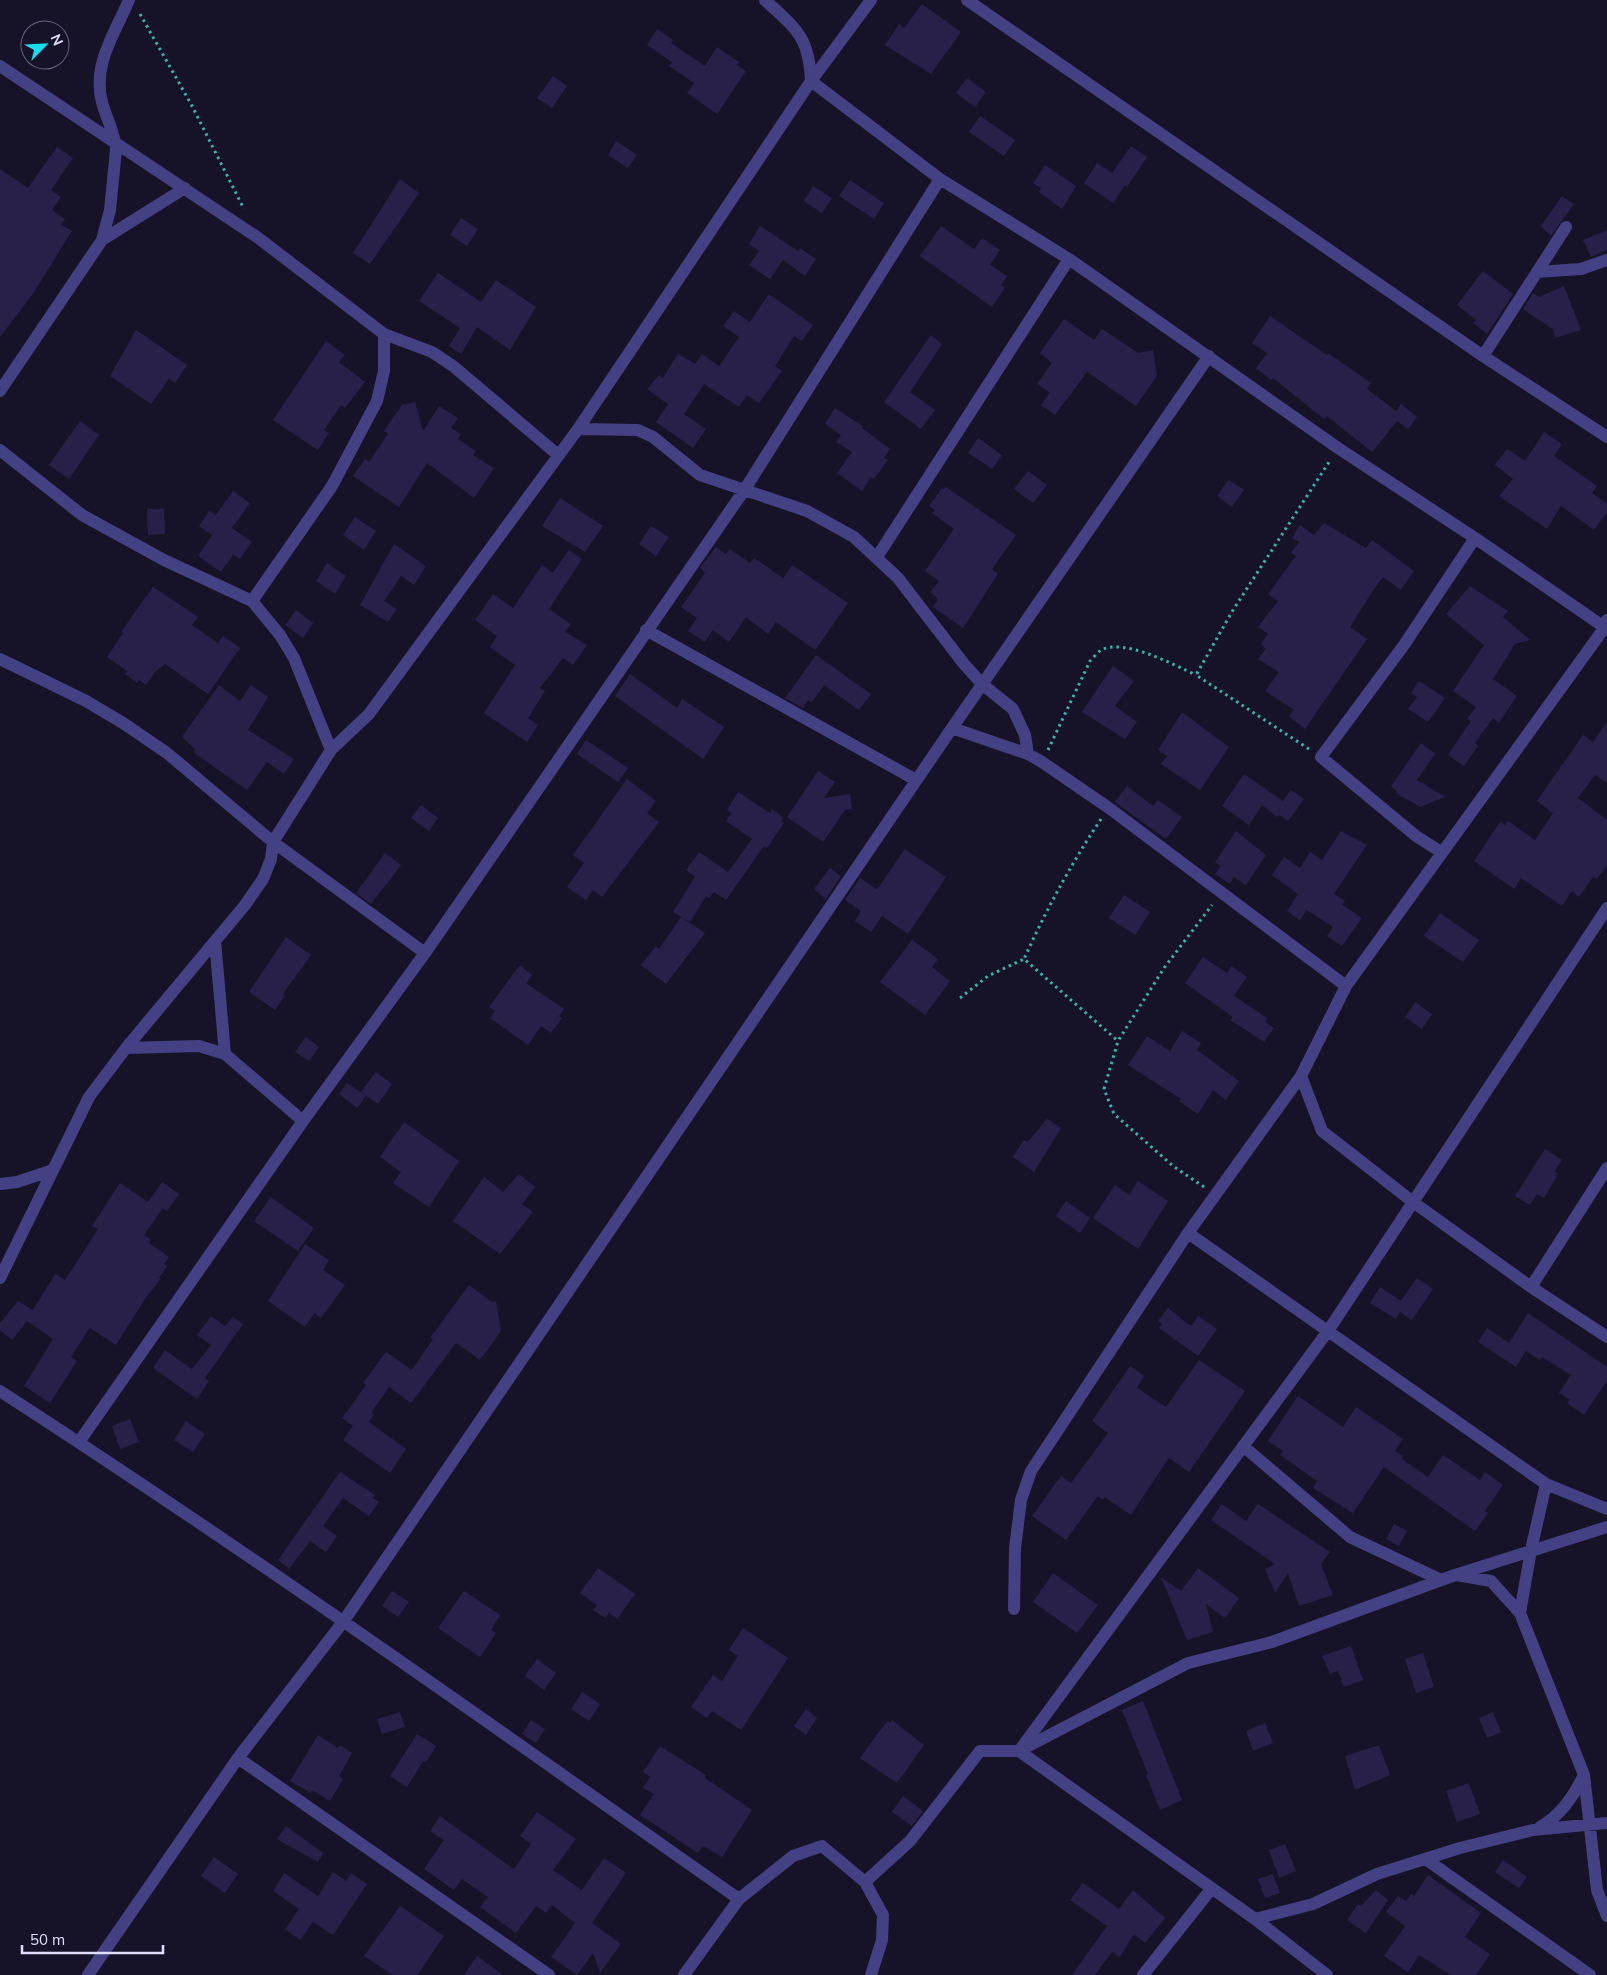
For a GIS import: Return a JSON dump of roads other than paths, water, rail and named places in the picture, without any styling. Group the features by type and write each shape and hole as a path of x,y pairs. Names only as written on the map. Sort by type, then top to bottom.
{"street":[{"path":"765,0 803,39 809,53 811,81 940,179 1069,259 1338,448 1606,626 1346,986 1301,1076 1216,1192 1031,1471 1021,1500 1016,1548 1014,1609"},
{"path":"0,1278 85,1104 126,1048 245,905 263,879 271,859 273,842 331,750 369,714 557,454 578,429 811,81 871,0"},
{"path":"967,0 1483,356 1607,437"},
{"path":"0,391 102,240 110,210 116,143 102,101 99,80 104,56 133,3"},
{"path":"0,66 53,103"},
{"path":"0,70 258,236 384,334 432,352 453,366 557,454"},
{"path":"79,1442 303,1121 424,953 745,489 940,179"},
{"path":"102,240 184,188"},
{"path":"1483,356 1566,227"},
{"path":"877,556 1069,259"},
{"path":"1537,272 1581,269 1607,260"},
{"path":"252,601 332,486 377,401 384,371 384,334"},
{"path":"88,1975 238,1758 343,1622 916,780 1209,356"},
{"path":"578,429 638,430 653,437 700,475 722,484 745,489 807,511 832,523 854,537 877,556 924,609 964,664 982,684 1004,700 1018,717 1025,735 1028,754"},
{"path":"0,450 82,515 164,560 252,601 280,635 294,658 331,750"},
{"path":"1442,852 1416,836 1321,757 1404,645 1475,538"},
{"path":"646,630 916,780"},
{"path":"0,659 86,701 124,723 166,753 273,842 424,953"},
{"path":"952,728 1028,754 1042,762 1109,808 1346,986"},
{"path":"1019,1751 1328,1331 1607,908"},
{"path":"216,940 225,1054"},
{"path":"126,1048 199,1046 225,1054 303,1121"},
{"path":"1301,1076 1322,1131 1413,1202 1531,1287 1607,1338"},
{"path":"1531,1287 1607,1168"},
{"path":"0,1184 16,1182 53,1170"},
{"path":"1188,1233 1546,1484 1607,1509"},
{"path":"0,1391 79,1442 343,1622 739,1899"},
{"path":"1243,1446 1350,1537 1441,1580"},
{"path":"1520,1613 1531,1550 1546,1484"},
{"path":"865,1882 910,1841 980,1751 1019,1751 1188,1663 1272,1642 1454,1575 1607,1526"},
{"path":"1454,1575 1491,1582 1520,1613 1584,1775 1597,1890 1607,1916"},
{"path":"1019,1751 1255,1919 1328,1975"},
{"path":"238,1758 549,1975"},
{"path":"1534,1830 1554,1819 1574,1795 1584,1775"},
{"path":"1255,1919 1313,1904 1377,1874 1427,1860 1460,1848 1534,1830 1607,1823"},
{"path":"684,1975 739,1899 793,1856 822,1846 865,1882 883,1915 882,1940 871,1975"},
{"path":"1427,1860 1590,1975"},
{"path":"1597,1890 1607,1877"},
{"path":"1142,1975 1212,1888"}]}
